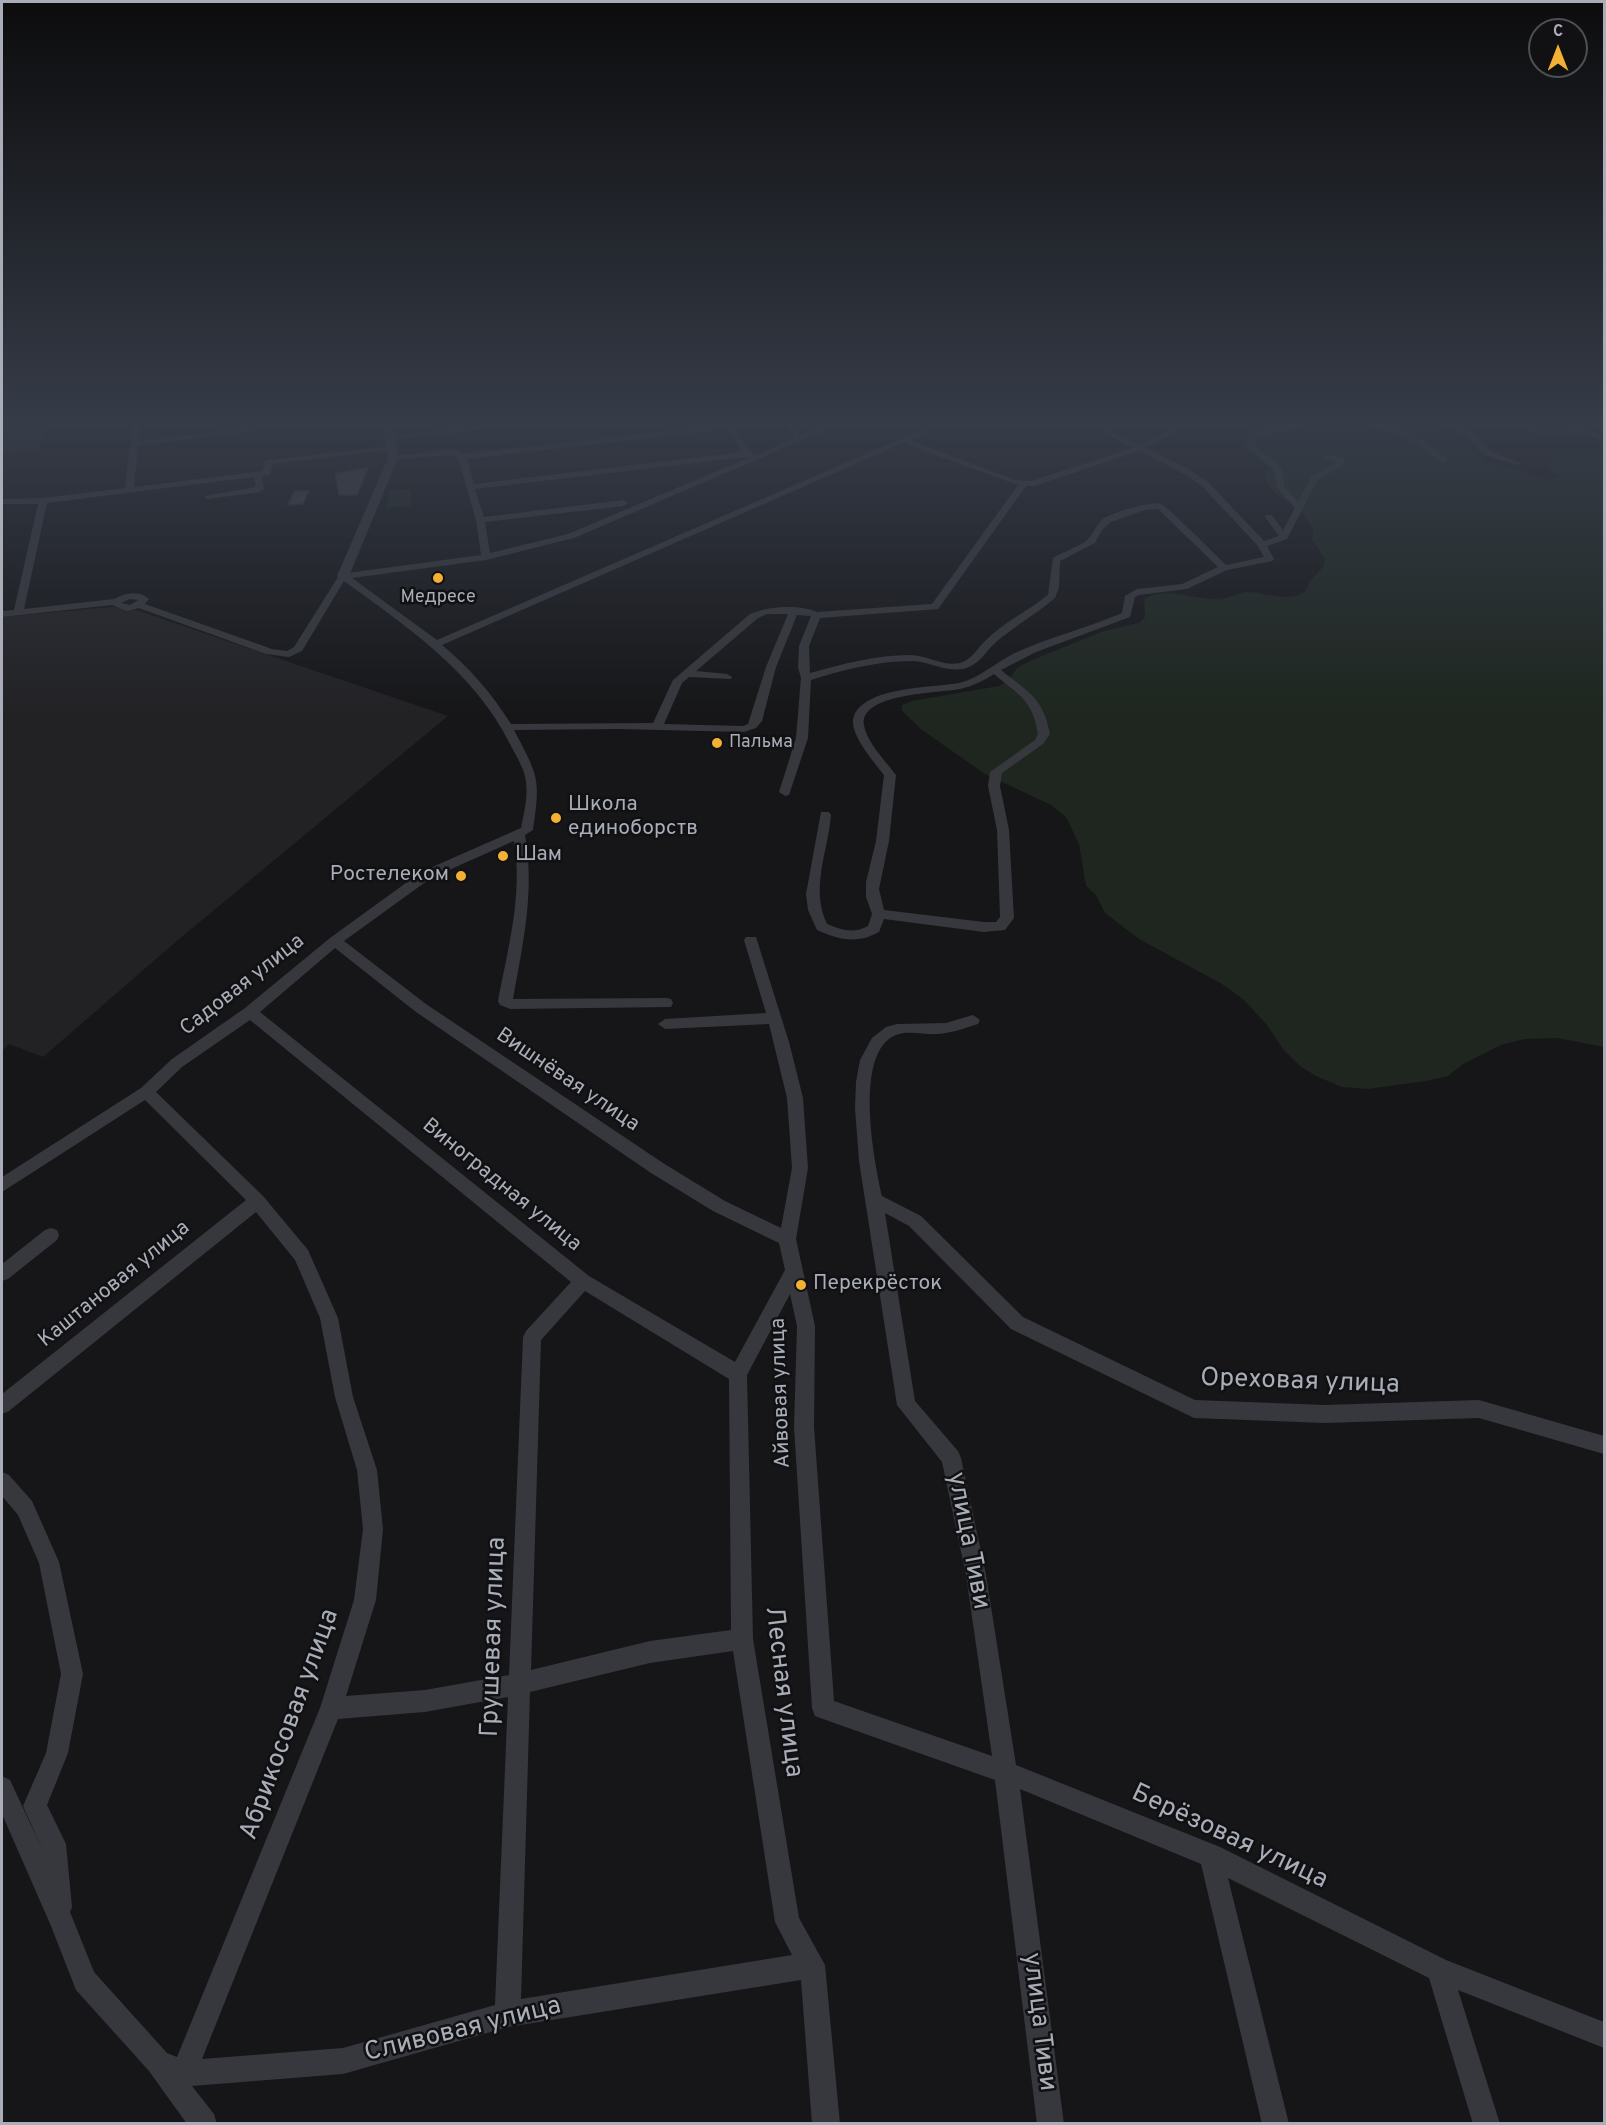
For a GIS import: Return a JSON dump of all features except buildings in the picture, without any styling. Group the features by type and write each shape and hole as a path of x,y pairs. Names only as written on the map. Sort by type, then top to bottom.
{"street":[{"path":"18,612 39,520"},
{"path":"2,614 117,602 120,608 139,605 270,652 289,654 298,649 343,576 364,520"},
{"path":"480,520 486,557"},
{"path":"343,576 486,557 571,536 606,520"},
{"path":"436,644 721,520"},
{"path":"656,728 677,682 759,612 794,611 816,615 935,607 997,520"},
{"path":"943,666 960,666 969,663 980,655 991,642 1052,596 1055,589 1053,570 1056,560 1092,541 1098,529 1108,520"},
{"path":"1175,520 1224,568"},
{"path":"879,914 872,903 872,884 881,850 890,775 862,735 858,720 861,712 870,704 891,696 961,685 1018,655 1102,626 1127,615 1130,596 1137,592 1184,586 1224,568 1269,559 1262,545 1237,520"},
{"path":"1271,520 1284,537"},
{"path":"1262,545 1284,537 1293,520"},
{"path":"343,576 436,644 478,683 509,727 532,781 527,830 519,834 525,859 523,907 506,1002 510,1004 666,1003"},
{"path":"509,727 733,730 752,726 756,721 778,645 794,611"},
{"path":"785,792 802,738 806,678 803,667 804,646 816,615"},
{"path":"806,678 834,669 912,658 943,666 976,679"},
{"path":"879,914 984,927 1000,927 1007,918 1003,830 994,786 996,772 1039,742 1044,734 1040,712 1029,698 994,669"},
{"path":"687,674 727,677"},
{"path":"825,814 813,905 822,927 841,936 863,936 874,929 879,914"},
{"name":"Садовая улица","path":"2,1185 146,1092 177,1063 250,1012 335,940 426,876 519,834"},
{"name":"Вишнёвая улица","path":"335,940 421,1008 657,1168 719,1206 787,1239"},
{"name":"Айвовая улица","path":"751,940 775,1018 795,1098 800,1168 787,1239 806,1326 804,1427 823,1708"},
{"name":"Виноградная улица","path":"250,1012 583,1281 738,1374"},
{"path":"665,1024 775,1018"},
{"name":"улица Тиви","path":"973,1020 947,1028 892,1031 876,1041 868,1061 862,1099 870,1177 906,1405 951,1458 976,1575 1006,1772 1051,2124"},
{"name":"Абрикосовая улица","path":"146,1092 256,1201 302,1255 329,1318 344,1397 368,1470 373,1529 365,1600 331,1708 183,2074"},
{"name":"Ореховая улица","path":"875,1200 915,1221 1017,1323 1194,1409 1325,1414 1479,1409 1605,1445"},
{"name":"Каштановая улица","path":"2,1405 256,1201"},
{"path":"2,1275 51,1234"},
{"name":"Лесная улица","path":"793,1272 738,1374 742,1639 787,1922 812,1965 826,2124"},
{"name":"Грушевая улица","path":"508,2014 532,1337 583,1281"},
{"path":"2,1482 25,1508 49,1562 72,1674 57,1753 35,1806 54,1844 62,1922"},
{"path":"331,1708 425,1701 520,1684 650,1652 742,1639"},
{"name":"Берёзовая улица","path":"823,1708 1006,1772 1211,1856 1439,1970 1605,2036"},
{"path":"2,1788 62,1922 85,1981 158,2062 204,2124"},
{"path":"1211,1856 1276,2124"},
{"name":"Сливовая улица","path":"183,2074 343,2061 508,2014 812,1965"},
{"path":"1439,1970 1487,2124"},
{"path":"158,2062 183,2074"}],"shaded area":[{"path":"1307,520 1604,520 1604,1047 1557,1038 1525,1039 1501,1045 1463,1064 1448,1076 1368,1089 1342,1087 1316,1076 1300,1066 1283,1049 1267,1025 1244,1000 1222,984 1139,939 1105,913 1096,895 1086,886 1079,844 1066,817 1051,805 985,774 922,730 902,711 902,705 912,701 999,686 1007,681 1017,668 1032,660 1104,631 1139,623 1145,617 1144,599 1153,595 1172,593 1221,599 1244,592 1285,597 1300,595 1306,591 1309,582 1323,567 1325,559 1312,540 1313,529"},
{"path":"124,606 448,716 178,940 43,1057 9,1044 2,1051 2,617"}],"place":[{"name":"Медресе","path":"438,578"},
{"name":"Пальма","path":"717,743"},
{"name":"Школа единоборств","path":"556,818"},
{"name":"Шам","path":"503,856"},
{"name":"Ростелеком","path":"461,876"},
{"name":"Перекрёсток","path":"801,1285"}]}
